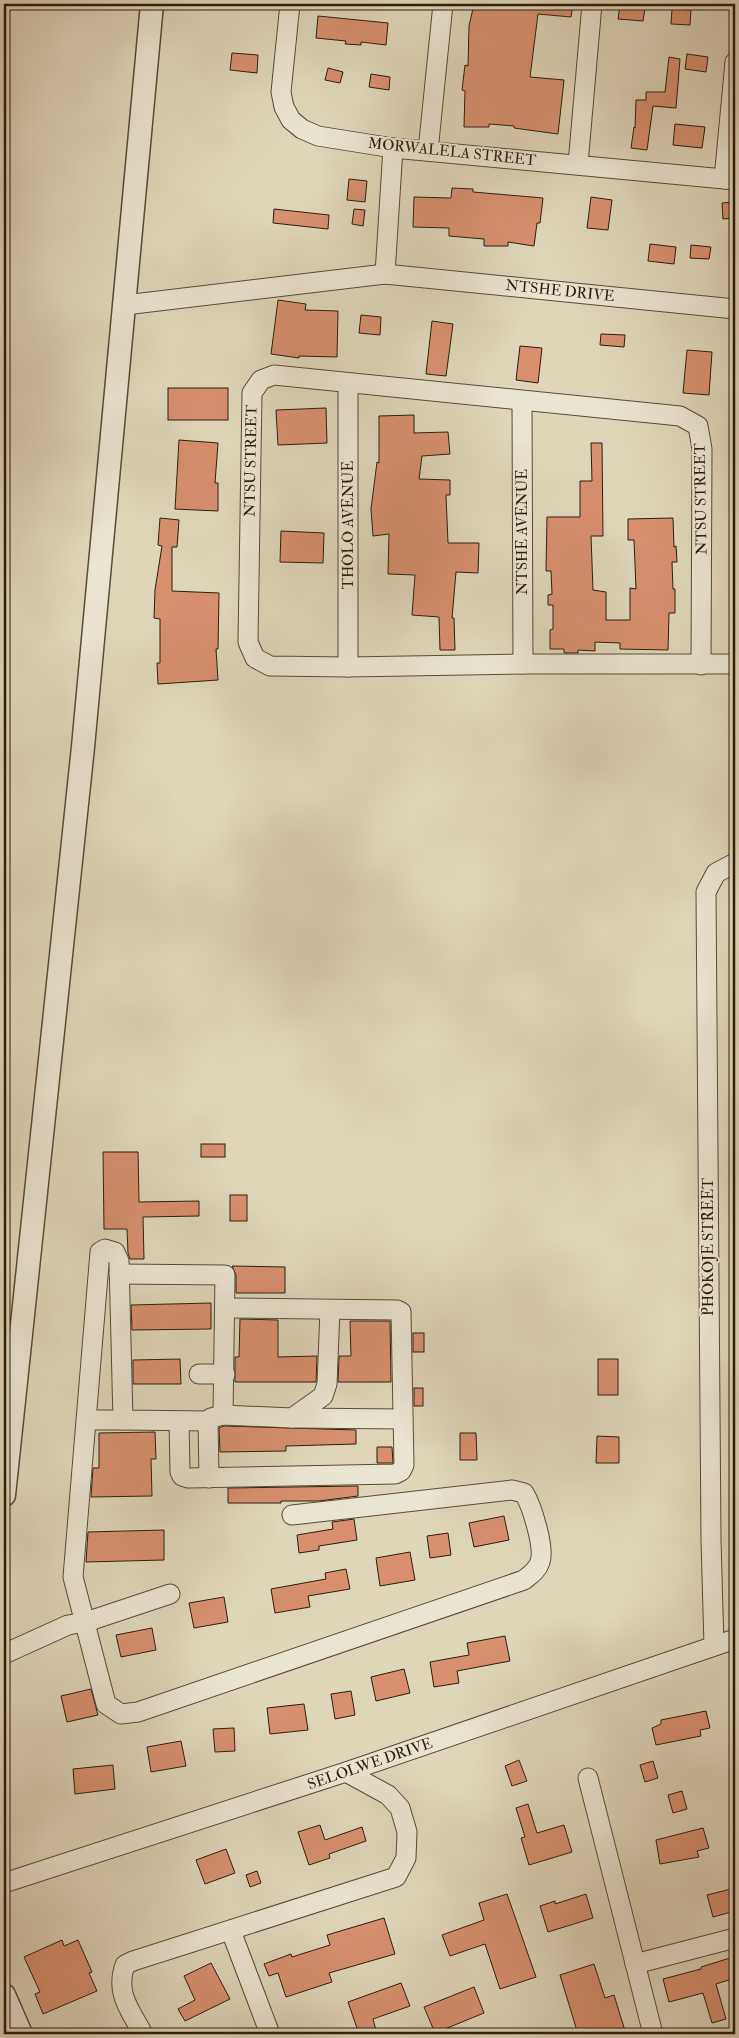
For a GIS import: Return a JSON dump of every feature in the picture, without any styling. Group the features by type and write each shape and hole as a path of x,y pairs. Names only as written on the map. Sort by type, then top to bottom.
{"street":[{"path":"4,1495 83,747 152,4"},
{"name":"MORWALELA STREET","path":"290,4 281,92 284,107 291,120 302,129 318,136 393,148 730,179"},
{"path":"428,151 443,4"},
{"path":"578,164 592,4"},
{"path":"730,179 735,62"},
{"path":"385,274 393,148"},
{"name":"NTSHE DRIVE","path":"125,305 385,274 735,309"},
{"name":"NTSU STREET","path":"701,665 702,449 698,426 680,416 274,375 260,380 252,392 248,642 255,658 270,666 348,667 523,664 701,665 735,664"},
{"name":"THOLO AVENUE","path":"348,383 348,667"},
{"name":"NTSHE AVENUE","path":"522,401 523,664"},
{"name":"PHOKOJE STREET","path":"714,1646 710,1540 706,892 716,873 735,863"},
{"path":"123,1420 122,1336 118,1261 116,1252 106,1249 100,1252 88,1420 73,1577 106,1704 121,1714 138,1712 524,1580 535,1571 540,1562 542,1552 529,1502 524,1493 512,1490 292,1515"},
{"path":"118,1274 224,1275 225,1374 216,1418 209,1478"},
{"path":"179,1421 180,1472 182,1476 209,1478 394,1474 401,1471 404,1465 401,1312 397,1310 225,1308"},
{"path":"292,1418 323,1396 327,1384 330,1310"},
{"path":"93,1337 122,1336"},
{"path":"199,1374 225,1374"},
{"path":"88,1420 179,1421 216,1418 403,1418"},
{"path":"4,1654 68,1625 86,1622 170,1594"},
{"name":"SELOLWE DRIVE","path":"4,1883 346,1772 735,1639"},
{"path":"143,2034 121,1990 120,1978 125,1965 396,1877 406,1858 407,1832 400,1808 388,1794 346,1772"},
{"path":"588,1778 654,2034"},
{"path":"231,1931 270,2034"},
{"path":"635,1964 735,1938"},
{"path":"4,1995 21,2034"}],"building":[{"path":"474,4 573,4 571,17 538,14 530,77 564,80 558,134 514,128 514,126 489,124 489,127 464,127 465,91 462,90 465,65 468,66 469,26"},
{"path":"620,5 645,8 643,21 618,19"},
{"path":"672,9 691,10 690,25 671,24"},
{"path":"318,16 388,23 386,45 361,42 361,45 345,44 346,41 316,38"},
{"path":"232,53 258,55 257,73 230,70"},
{"path":"687,54 708,57 706,72 685,69"},
{"path":"669,57 680,59 676,108 653,106 647,150 631,148 635,128 636,100 646,100 646,92 665,92"},
{"path":"328,68 343,72 340,83 325,80"},
{"path":"371,74 390,77 389,90 369,87"},
{"path":"675,124 705,127 702,148 673,145"},
{"path":"349,179 367,181 365,202 347,200"},
{"path":"452,188 473,189 473,192 543,198 540,223 537,223 534,246 508,242 508,246 484,246 484,239 449,236 449,228 413,227 414,197 451,198"},
{"path":"591,197 612,200 608,230 587,228"},
{"path":"735,202 735,218 723,219 722,203"},
{"path":"274,209 329,215 328,229 273,223"},
{"path":"354,209 365,210 363,226 352,224"},
{"path":"650,244 676,247 674,264 648,261"},
{"path":"691,245 711,247 709,259 690,258"},
{"path":"278,300 306,304 305,310 338,311 337,357 299,356 299,358 271,354"},
{"path":"361,315 381,317 380,335 359,333"},
{"path":"432,321 453,324 446,376 426,374"},
{"path":"601,334 625,335 624,347 600,345"},
{"path":"520,346 542,348 538,383 516,380"},
{"path":"687,350 712,352 709,395 683,393"},
{"path":"168,388 228,388 228,420 168,420"},
{"path":"326,408 327,443 278,445 276,410"},
{"path":"414,415 414,433 448,432 450,454 422,456 419,479 450,480 450,495 446,495 448,543 479,543 478,573 456,572 452,618 454,618 455,650 440,650 439,617 412,615 415,575 388,574 389,534 373,536 371,509 377,462 379,463 379,416"},
{"path":"179,440 218,443 215,483 218,483 218,511 175,509"},
{"path":"591,443 602,443 603,536 591,536 593,590 606,592 606,620 630,620 630,588 636,589 634,540 628,540 628,519 673,518 674,547 676,546 677,562 672,562 675,613 669,613 668,650 620,649 620,643 595,642 595,651 578,650 578,653 564,653 564,649 550,649 550,630 553,629 553,605 548,605 548,595 552,594 551,571 546,571 547,517 580,517 580,481 592,481"},
{"path":"160,518 179,520 177,547 172,547 172,591 219,593 218,649 216,649 218,680 158,684 157,663 160,663 160,619 154,618 155,590 162,546 158,545"},
{"path":"281,531 324,533 323,563 280,562"},
{"path":"201,1144 225,1144 225,1157 201,1157"},
{"path":"103,1152 138,1152 139,1202 199,1201 199,1216 143,1217 144,1259 130,1259 127,1229 104,1229"},
{"path":"230,1195 247,1195 247,1221 230,1221"},
{"path":"232,1266 285,1267 285,1293 236,1293 236,1275"},
{"path":"211,1303 211,1329 132,1330 131,1305"},
{"path":"240,1319 278,1320 278,1357 317,1356 316,1382 235,1382 235,1357 239,1357"},
{"path":"350,1321 390,1321 391,1382 338,1382 339,1356 351,1356"},
{"path":"413,1333 424,1333 424,1352 413,1352"},
{"path":"180,1359 181,1384 133,1384 133,1360"},
{"path":"598,1359 618,1359 618,1395 598,1395"},
{"path":"414,1388 423,1388 423,1406 414,1406"},
{"path":"224,1426 356,1430 356,1444 286,1446 286,1451 220,1452 219,1428"},
{"path":"155,1432 156,1459 151,1459 152,1496 91,1497 93,1468 99,1468 99,1433"},
{"path":"460,1433 476,1433 477,1460 460,1460"},
{"path":"597,1436 619,1437 619,1463 596,1463"},
{"path":"377,1447 392,1447 393,1463 377,1463"},
{"path":"358,1486 358,1496 319,1501 228,1503 228,1488"},
{"path":"504,1516 509,1540 474,1547 469,1523"},
{"path":"354,1519 357,1540 319,1546 319,1550 299,1553 297,1535 333,1529 332,1522"},
{"path":"164,1530 164,1560 86,1562 88,1532"},
{"path":"448,1533 451,1555 430,1558 427,1536"},
{"path":"410,1552 415,1580 380,1586 376,1558"},
{"path":"346,1569 350,1589 308,1596 310,1607 275,1613 271,1589 326,1579 325,1573"},
{"path":"224,1597 228,1622 194,1628 189,1603"},
{"path":"152,1628 156,1650 121,1657 116,1635"},
{"path":"505,1636 510,1661 457,1671 459,1683 434,1687 430,1662 469,1655 467,1643"},
{"path":"404,1669 410,1693 376,1701 371,1677"},
{"path":"91,1689 98,1715 67,1722 61,1696"},
{"path":"351,1691 355,1715 335,1719 331,1694"},
{"path":"304,1704 308,1730 270,1734 267,1708"},
{"path":"706,1711 710,1728 700,1730 701,1736 656,1745 652,1728 661,1724 661,1720"},
{"path":"234,1728 235,1751 215,1752 213,1729"},
{"path":"181,1741 186,1766 151,1772 147,1747"},
{"path":"519,1760 527,1781 512,1786 505,1766"},
{"path":"653,1761 658,1778 645,1782 640,1765"},
{"path":"113,1765 115,1789 75,1794 73,1769"},
{"path":"682,1791 687,1809 673,1813 668,1795"},
{"path":"528,1804 537,1833 564,1825 572,1852 529,1865 521,1838 525,1837 516,1808"},
{"path":"320,1825 325,1840 362,1827 366,1841 329,1854 330,1858 309,1865 298,1832"},
{"path":"703,1828 709,1848 697,1851 699,1857 660,1864 656,1840"},
{"path":"226,1849 235,1873 205,1884 196,1860"},
{"path":"257,1871 261,1883 250,1887 246,1875"},
{"path":"735,1888 735,1911 713,1917 707,1895"},
{"path":"507,1894 536,1977 500,1989 485,1944 450,1956 442,1935 484,1920 479,1903"},
{"path":"586,1894 593,1918 548,1932 540,1906 555,1901 555,1904"},
{"path":"384,1918 395,1954 329,1973 332,1982 286,1997 278,1973 269,1976 264,1964 291,1954 292,1957 330,1945 327,1935"},
{"path":"62,1940 64,1946 78,1940 92,1972 89,1973 97,1991 43,2014 35,1994 40,1992 24,1957"},
{"path":"730,1958 735,1978 716,1984 726,2019 712,2023 703,1993 669,2002 663,1979 701,1969 701,1967"},
{"path":"211,1963 230,1999 185,2021 178,2009 195,2000 184,1976"},
{"path":"594,1964 605,1998 614,1995 626,2034 578,2034 560,1975"},
{"path":"401,1983 410,2006 373,2019 377,2034 359,2034 348,2002"},
{"path":"474,1987 484,2013 435,2033 424,2007"}]}
